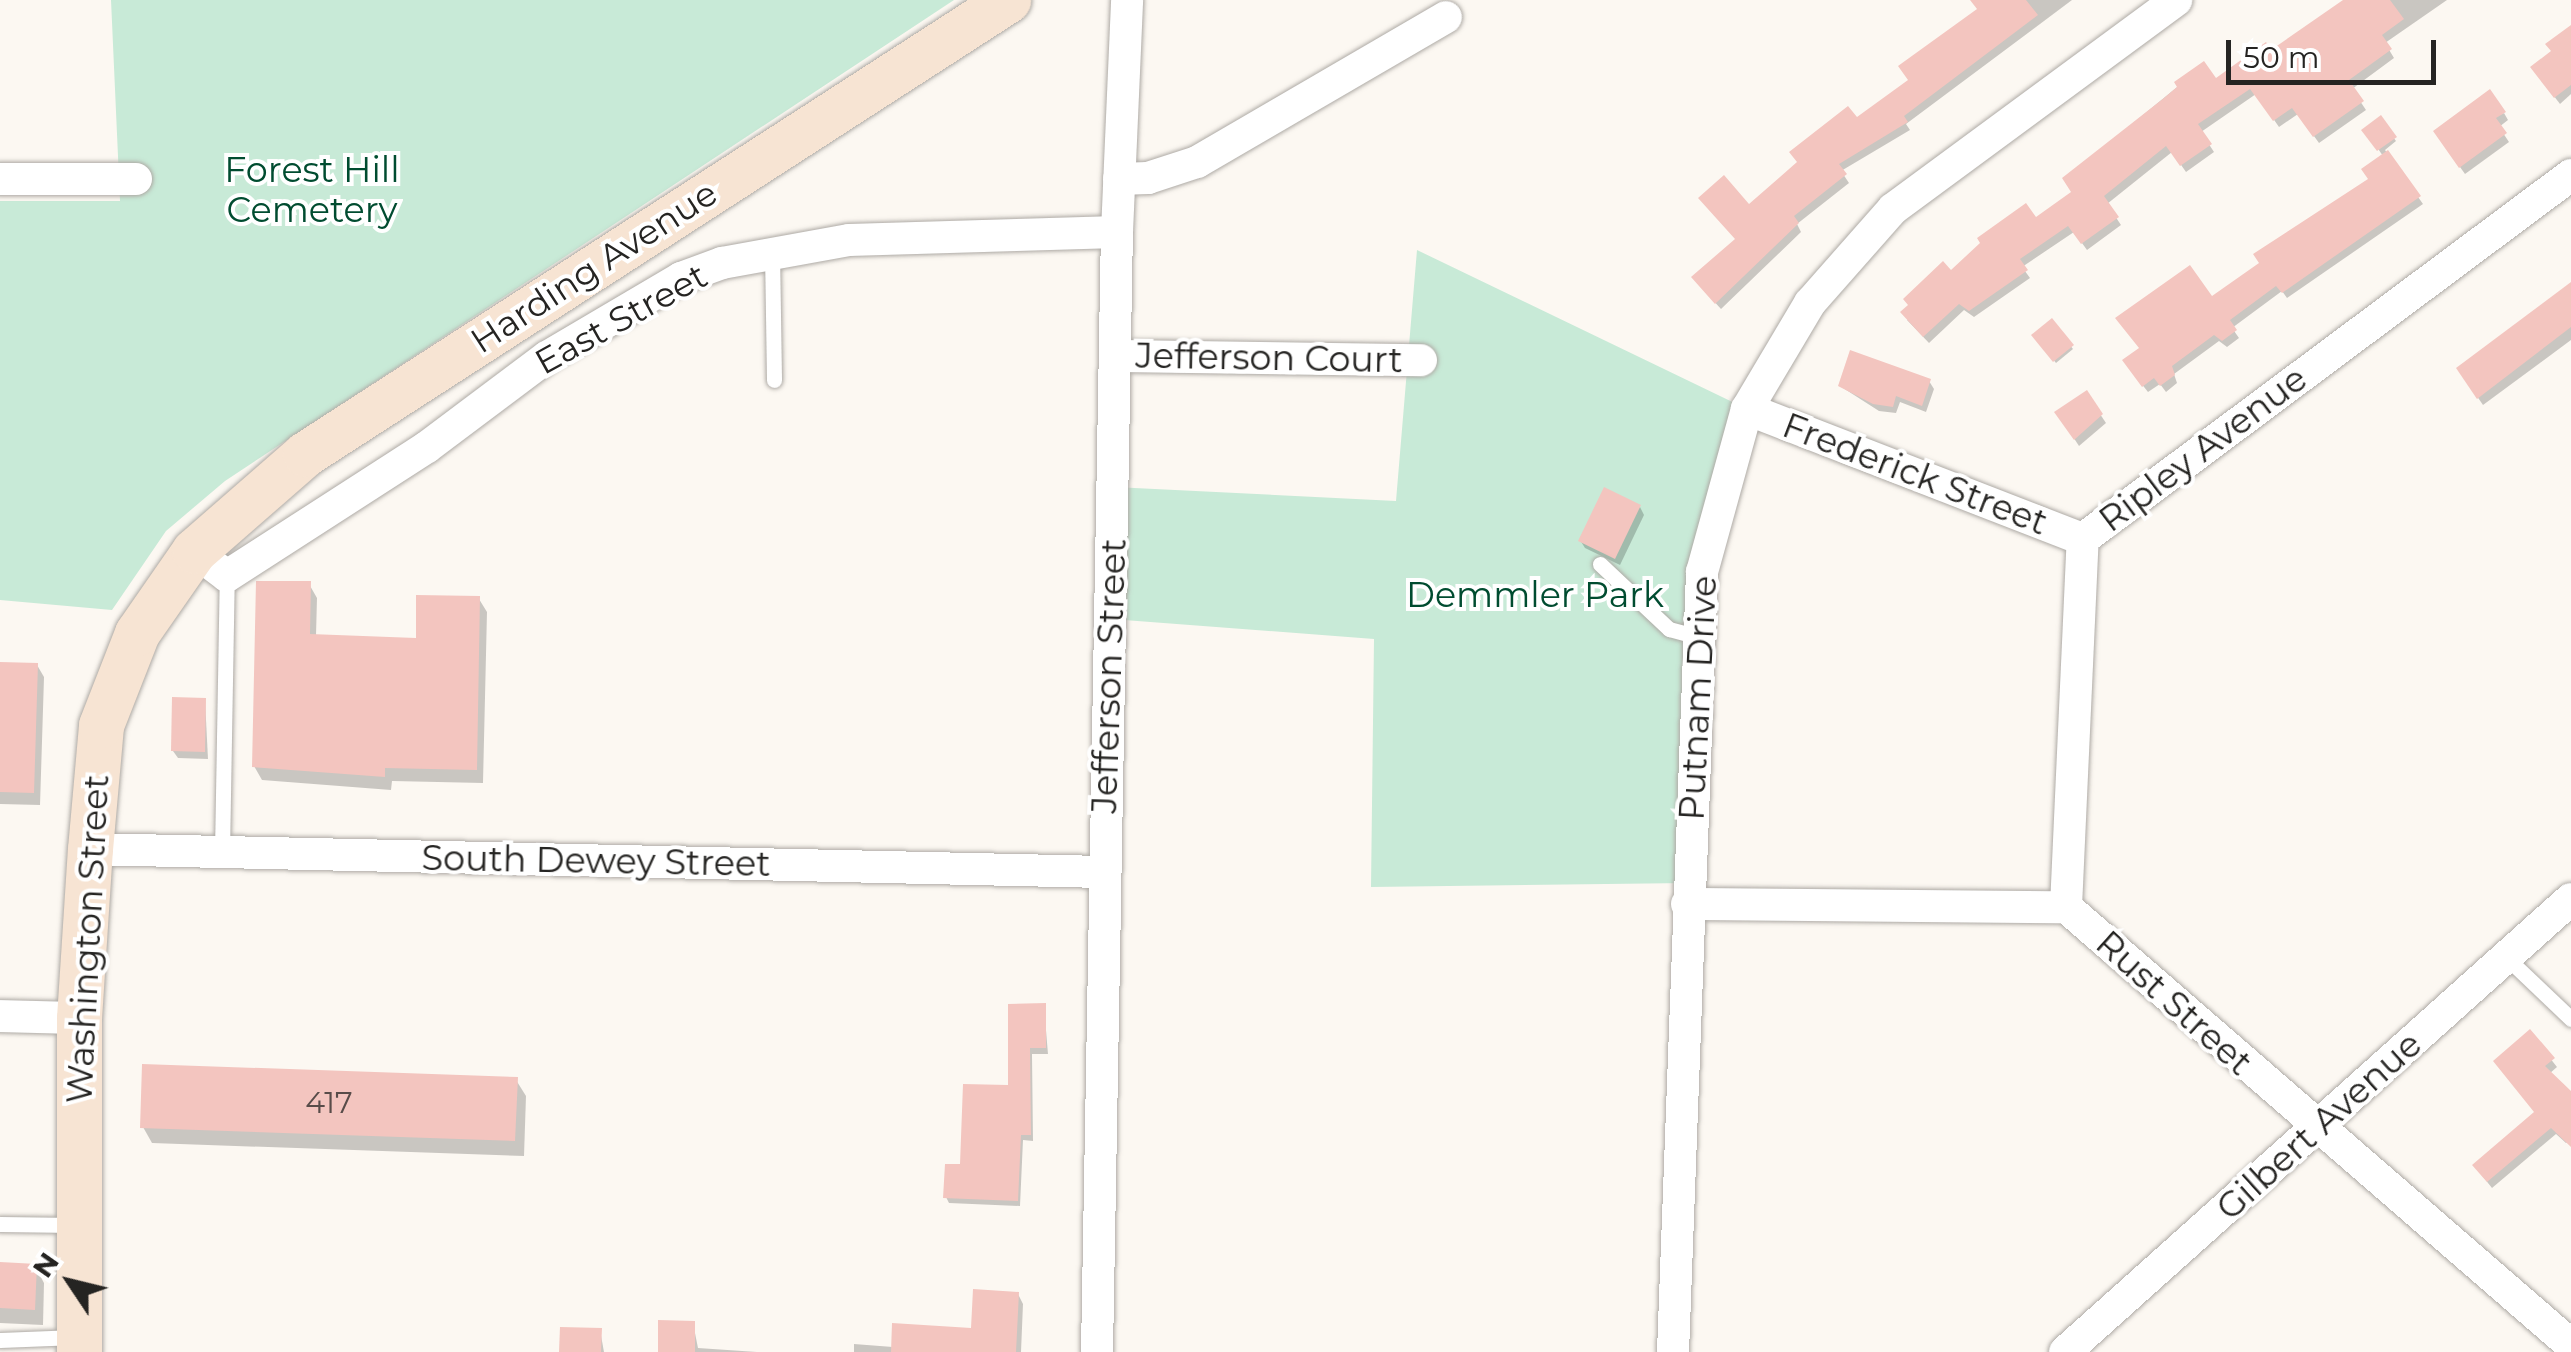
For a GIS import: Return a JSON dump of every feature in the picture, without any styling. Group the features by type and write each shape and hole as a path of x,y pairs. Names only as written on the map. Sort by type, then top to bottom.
{"main road":[{"name":"Harding Avenue","path":"211,563 305,454 1008,0"},
{"name":"Washington Street","path":"79,1344 79,1018 101,725 137,633 211,563"}],"street":[{"name":"Jefferson Street","path":"1097,1352 1103,872 1118,356 1118,179 1127,0"},
{"name":"Putnam Drive","path":"1673,1352 1702,572 1747,409 1810,303 1893,209 2176,0"},
{"path":"1118,179 1148,178 1197,162 1446,17"},
{"name":"Ripley Avenue","path":"2066,908 2083,539 2571,175"},
{"path":"0,179 136,179"},
{"name":"East Street","path":"211,563 682,278 772,252 849,240 1117,232"},
{"name":"Jefferson Court","path":"1118,356 1421,360"},
{"name":"Frederick Street","path":"1747,409 2083,539"},
{"name":"South Dewey Street","path":"90,849 1103,872"},
{"name":"Gilbert Avenue","path":"2065,1352 2571,899"},
{"name":"Rust Street","path":"1687,904 2066,908 2316,1130 2571,1345"},
{"path":"0,1016 79,1018"}],"lane":[{"path":"772,252 774,380"},
{"path":"211,563 222,852"},
{"path":"1600,564 1669,629 1700,637"},
{"path":"2506,957 2571,1019"},
{"path":"0,1224 78,1225"},
{"path":"0,1340 79,1344"}],"green space":[{"name":"Forest Hill Cemetery","path":"111,0 954,0 225,481 166,531 112,610 0,600 0,201 120,201"},
{"name":"Demmler Park","path":"1417,250 1747,409 1702,572 1688,883 1371,887 1374,639 1111,619 1114,487 1396,501"}],"building":[{"path":"1970,0 2026,0 2038,15 1904,116 1908,122 1839,164 1847,174 1794,216 1799,223 1715,304 1691,277 1735,239 1698,198 1724,175 1749,204 1797,162 1789,152 1848,106 1857,117 1908,80 1898,66 1977,9"},
{"path":"2343,0 2390,0 2404,19 2382,35 2392,49 2349,80 2364,101 2313,137 2292,108 2273,121 2250,89 2198,124 2212,144 2180,166 2166,146 2104,196 2119,217 2081,244 2068,226 2020,259 2028,270 1969,311 1959,304 1923,337 1900,312 1908,305 1903,299 1943,261 1951,270 1980,243 1977,238 2026,203 2036,217 2071,192 2062,178 2177,87 2174,82 2204,61 2216,78 2266,42 2271,50"},
{"path":"2571,25 2571,85 2554,98 2530,67 2551,51 2545,44"},
{"path":"2490,89 2506,112 2496,118 2507,133 2459,168 2433,131"},
{"path":"2381,115 2397,137 2377,151 2361,130"},
{"path":"2388,150 2421,196 2282,293 2276,286 2230,320 2237,330 2222,341 2214,335 2172,366 2175,375 2160,386 2154,378 2142,387 2122,360 2139,348 2115,318 2190,265 2212,296 2259,263 2253,254 2368,179 2361,169"},
{"path":"2571,282 2571,327 2477,399 2456,368"},
{"path":"2052,318 2074,345 2053,362 2031,335"},
{"path":"1850,350 1931,379 1922,406 1896,396 1893,407 1873,404 1838,386"},
{"path":"2087,390 2103,414 2074,440 2054,412"},
{"path":"1604,487 1641,505 1615,559 1578,541"},
{"path":"256,581 311,581 310,634 416,638 416,595 480,596 477,770 385,768 385,777 252,767"},
{"path":"0,662 38,663 34,793 0,792"},
{"path":"172,697 206,698 205,752 171,751"},
{"path":"1046,1003 1046,1048 1030,1048 1031,1135 1021,1135 1018,1201 943,1198 945,1164 960,1164 963,1084 1008,1085 1008,1004"},
{"path":"2530,1029 2555,1058 2545,1066 2571,1091 2571,1147 2551,1128 2487,1182 2472,1165 2534,1112 2493,1061"},
{"path":"142,1064 518,1077 515,1141 140,1128"},
{"path":"0,1262 37,1264 35,1310 0,1308"},
{"path":"973,1289 1019,1292 1016,1352 891,1352 892,1323 971,1328"},
{"path":"658,1320 695,1321 695,1352 658,1352"},
{"path":"560,1327 602,1328 601,1352 559,1352"}]}
